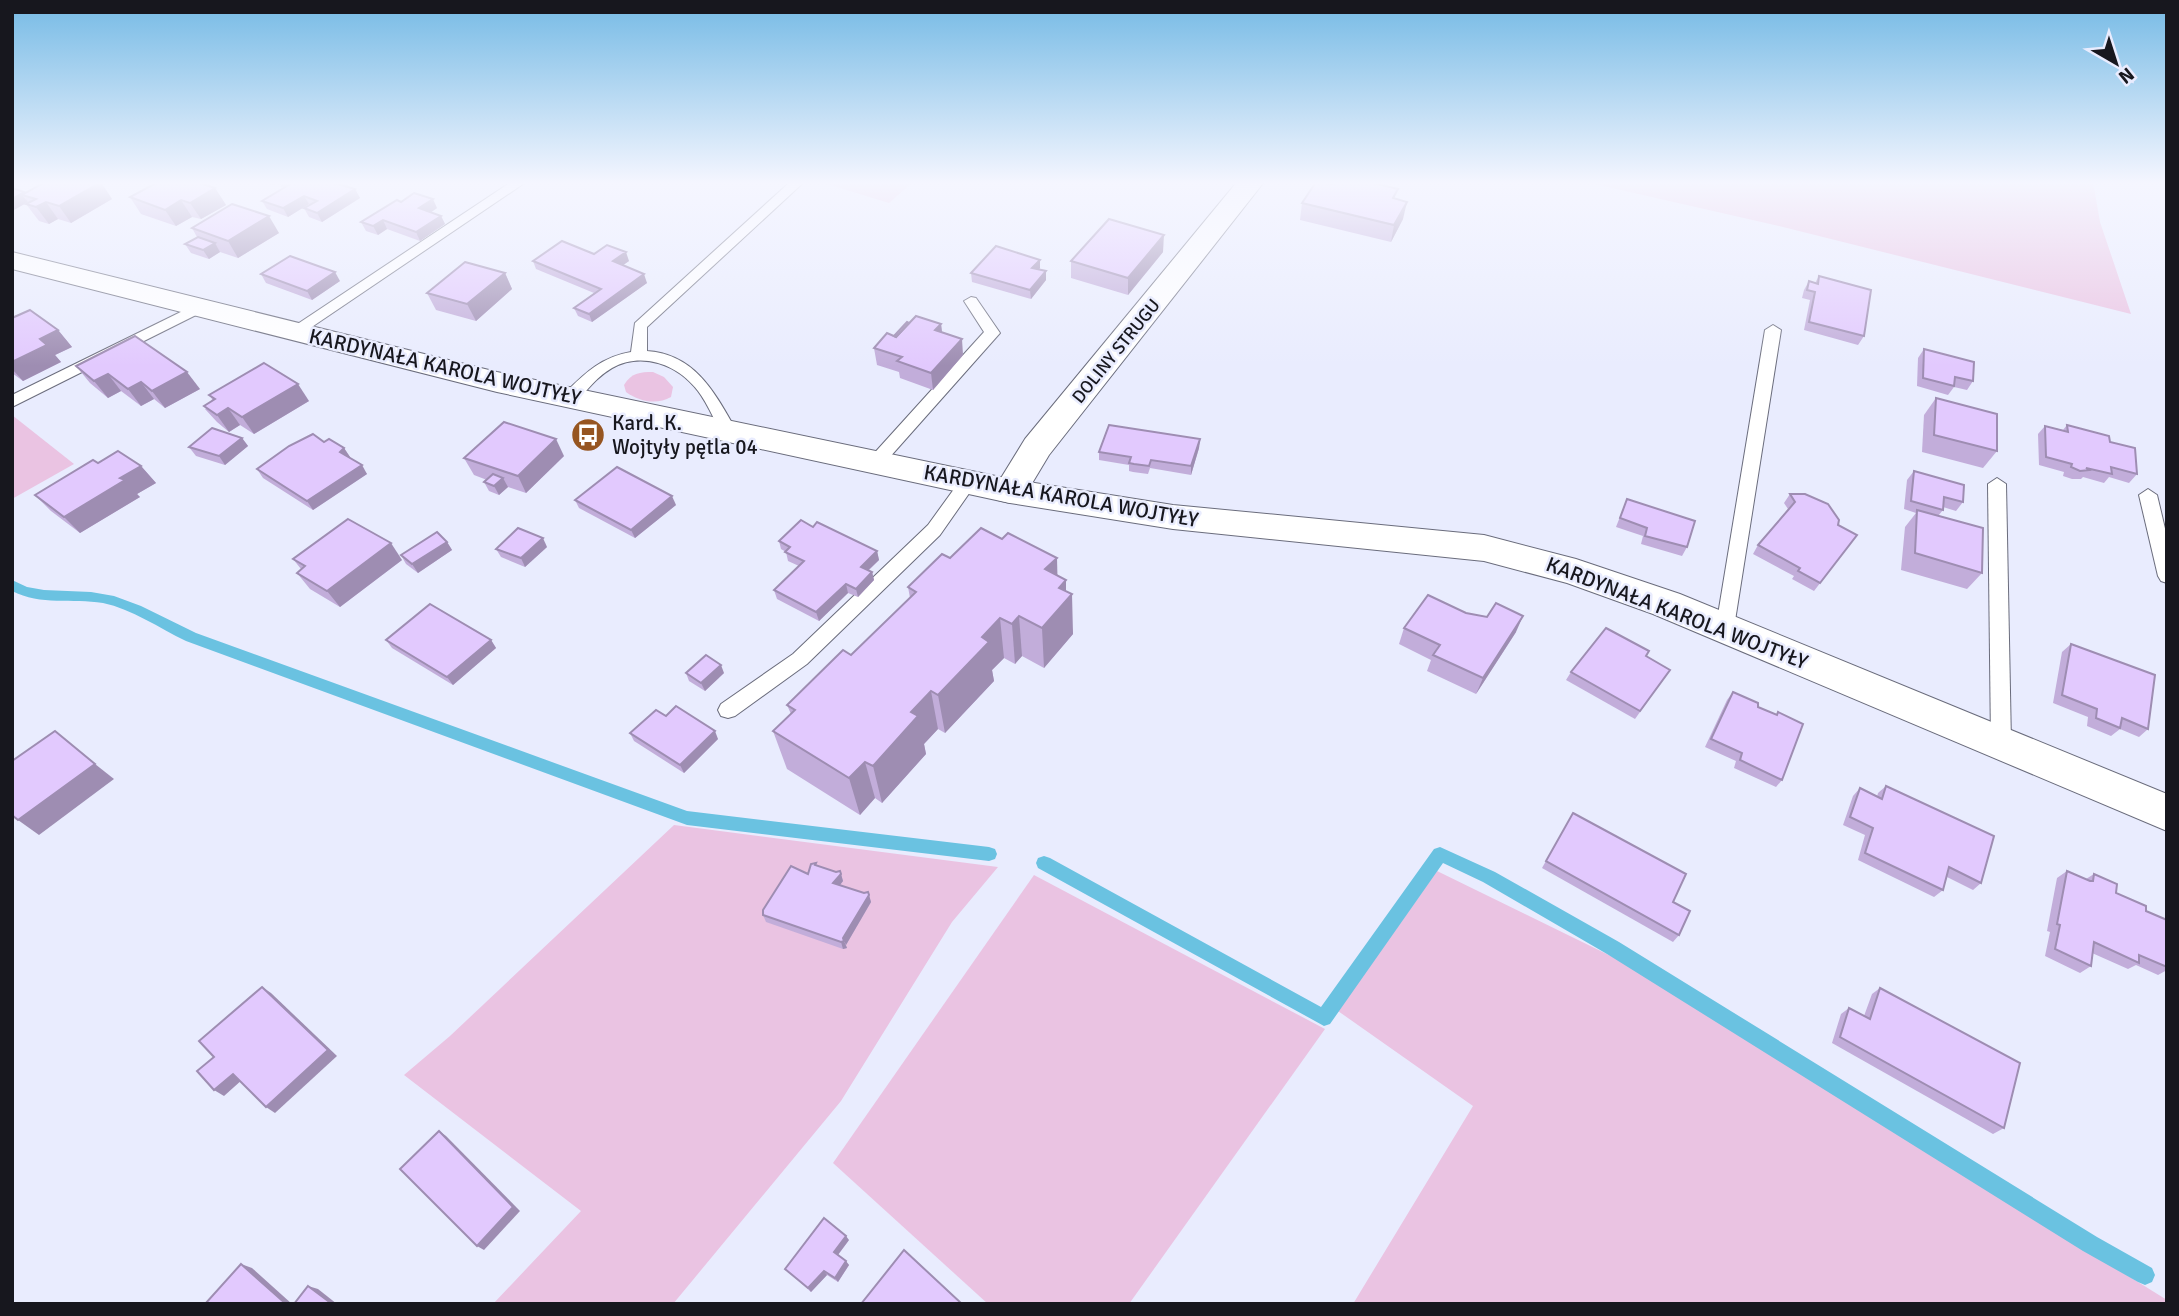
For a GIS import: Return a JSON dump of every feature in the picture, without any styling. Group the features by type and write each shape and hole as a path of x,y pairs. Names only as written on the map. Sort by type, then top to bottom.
{"street":[{"name":"DOLINY STRUGU","path":"1010,491 1037,447 1201,243"},
{"name":"KARDYNAŁA KAROLA WOJTYŁY","path":"12,260 497,382 1010,491 1117,510 1496,551 1544,561 1592,576 1725,627 2167,813"}],"lane":[{"path":"295,331 427,243"},
{"path":"639,356 640,326 730,243"},
{"path":"875,463 992,333 971,300"},
{"path":"12,402 199,308"},
{"path":"1725,627 1773,330"},
{"path":"571,397 593,373 610,363 639,356 658,357 681,366 703,387 727,430"},
{"path":"728,710 800,659 934,530 968,482"},
{"path":"1997,484 2001,743"},
{"path":"2148,495 2167,576"}],"shaded area":[{"path":"1849,243 2107,243 2131,314"},
{"path":"653,372 664,377 673,387 671,397 649,401 626,392 624,385 630,378 640,373"},
{"path":"12,415 74,464 12,499"},
{"path":"674,825 998,867 952,922 841,1101 673,1304 493,1304 581,1211 404,1075 450,1036"},
{"path":"1437,871 1619,960 2167,1300 2167,1304 1353,1304 1473,1106 1338,1011"},
{"path":"1034,875 1325,1029 1129,1304 988,1304 833,1163"}],"building":[{"path":"186,243 214,243 203,250"},
{"path":"559,243 568,243 594,254 607,245 626,252 613,261 644,274 589,314 574,308 601,289 533,261"},
{"path":"1087,243 1157,243 1128,278 1071,261"},
{"path":"996,246 1040,260 1032,268 1046,271 1030,290 971,273"},
{"path":"290,256 335,272 307,291 261,274"},
{"path":"465,262 505,273 467,304 427,293"},
{"path":"1819,276 1871,290 1864,336 1809,322 1815,292 1807,290 1809,281 1818,284"},
{"path":"30,310 58,330 40,339 47,345 12,362 12,318"},
{"path":"916,316 941,324 935,330 962,339 931,373 897,361 902,357 874,348 887,333 896,337"},
{"path":"907,322 909,323 894,336"},
{"path":"135,336 187,372 152,391 141,382 128,389 108,374 94,381 76,366"},
{"path":"1924,349 1974,362 1973,381 1955,377 1954,386 1923,378"},
{"path":"264,363 298,384 242,417 228,408 217,415 204,406 215,399 209,395"},
{"path":"1936,398 1997,414 1997,451 1934,435"},
{"path":"504,422 556,439 518,476 464,458"},
{"path":"1109,425 1200,439 1191,466 1151,460 1149,466 1134,464 1129,463 1131,457 1099,452"},
{"path":"2067,425 2109,436 2110,442 2135,448 2137,474 2111,467 2112,474 2086,468 2089,470 2080,471 2071,467 2072,464 2046,457 2045,426 2068,432"},
{"path":"212,428 242,438 219,456 189,447"},
{"path":"313,434 324,442 329,439 344,448 340,452 362,465 307,501 257,469 289,446"},
{"path":"118,451 141,466 120,478 125,480 64,517 35,495 93,460 98,463"},
{"path":"617,467 672,496 631,530 575,500"},
{"path":"1914,471 1964,485 1963,502 1944,497 1943,510 1911,501"},
{"path":"493,474 503,478 494,486 484,482"},
{"path":"1790,494 1805,494 1828,504 1839,520 1838,525 1857,535 1820,583 1798,571 1800,568 1758,545 1795,502"},
{"path":"1627,499 1695,521 1687,547 1645,536 1647,528 1620,518"},
{"path":"1917,510 1983,528 1982,573 1915,553"},
{"path":"348,519 391,543 327,591 297,573 305,566 293,559"},
{"path":"801,520 813,527 817,522 877,551 861,567 872,572 856,589 846,584 816,612 774,590 804,561 785,552 790,547 779,541"},
{"path":"518,528 543,538 521,558 496,549"},
{"path":"981,528 1002,539 1008,533 1057,558 1045,569 1066,580 1059,588 1072,594 1042,628 1019,616 1012,624 1000,618 982,637 989,642 938,695 931,691 911,712 918,716 873,766 865,762 849,778 773,731 795,710 787,705 843,650 851,655 916,592 908,587 942,554 950,558"},
{"path":"437,532 447,542 412,564 401,555"},
{"path":"1428,595 1466,613 1487,617 1496,603 1523,616 1483,678 1433,655 1440,645 1404,628"},
{"path":"430,604 491,640 447,677 386,640"},
{"path":"1606,628 1649,651 1646,656 1670,670 1640,711 1571,672"},
{"path":"2071,644 2155,675 2148,729 2122,718 2120,728 2096,718 2097,709 2062,695"},
{"path":"706,655 721,665 701,683 686,673"},
{"path":"1733,692 1758,703 1758,707 1777,715 1778,712 1803,724 1782,780 1740,760 1742,753 1711,739"},
{"path":"676,706 715,731 680,765 630,733 656,710 666,716"},
{"path":"55,731 95,764 18,820 12,815 12,761"},
{"path":"1886,786 1994,836 1981,883 1949,867 1943,890 1865,853 1873,828 1850,817 1860,788 1882,799"},
{"path":"1573,813 1686,874 1673,902 1690,911 1679,935 1546,861"},
{"path":"816,863 815,865 840,871 841,874 833,883 868,892 869,895 843,938 844,941 763,915 763,910 791,866 808,874 811,864"},
{"path":"2067,871 2090,881 2093,881 2094,874 2117,884 2116,893 2146,906 2146,911 2167,920 2167,967 2139,955 2139,963 2094,942 2091,966 2055,949"},
{"path":"262,987 328,1050 266,1107 233,1074 214,1090 197,1071 214,1057 199,1041"},
{"path":"1880,988 2020,1063 2004,1128 1840,1037 1849,1008 1870,1019"},
{"path":"439,1131 513,1207 477,1246 400,1169"},
{"path":"824,1218 846,1236 834,1252 846,1261 835,1278 824,1271 808,1288 785,1269"},
{"path":"904,1250 962,1304 861,1304"},
{"path":"241,1264 286,1304 205,1304"},
{"path":"308,1286 332,1304 294,1304"}],"waterway":[{"path":"12,585 33,594 114,601 191,637 687,818 989,854"},
{"path":"1044,863 1324,1018 1440,854 1489,877 1613,948 2090,1244 2145,1275"}],"place":[{"name":"Kard. K. Wojtyły pętla 04","path":"588,435"}]}
